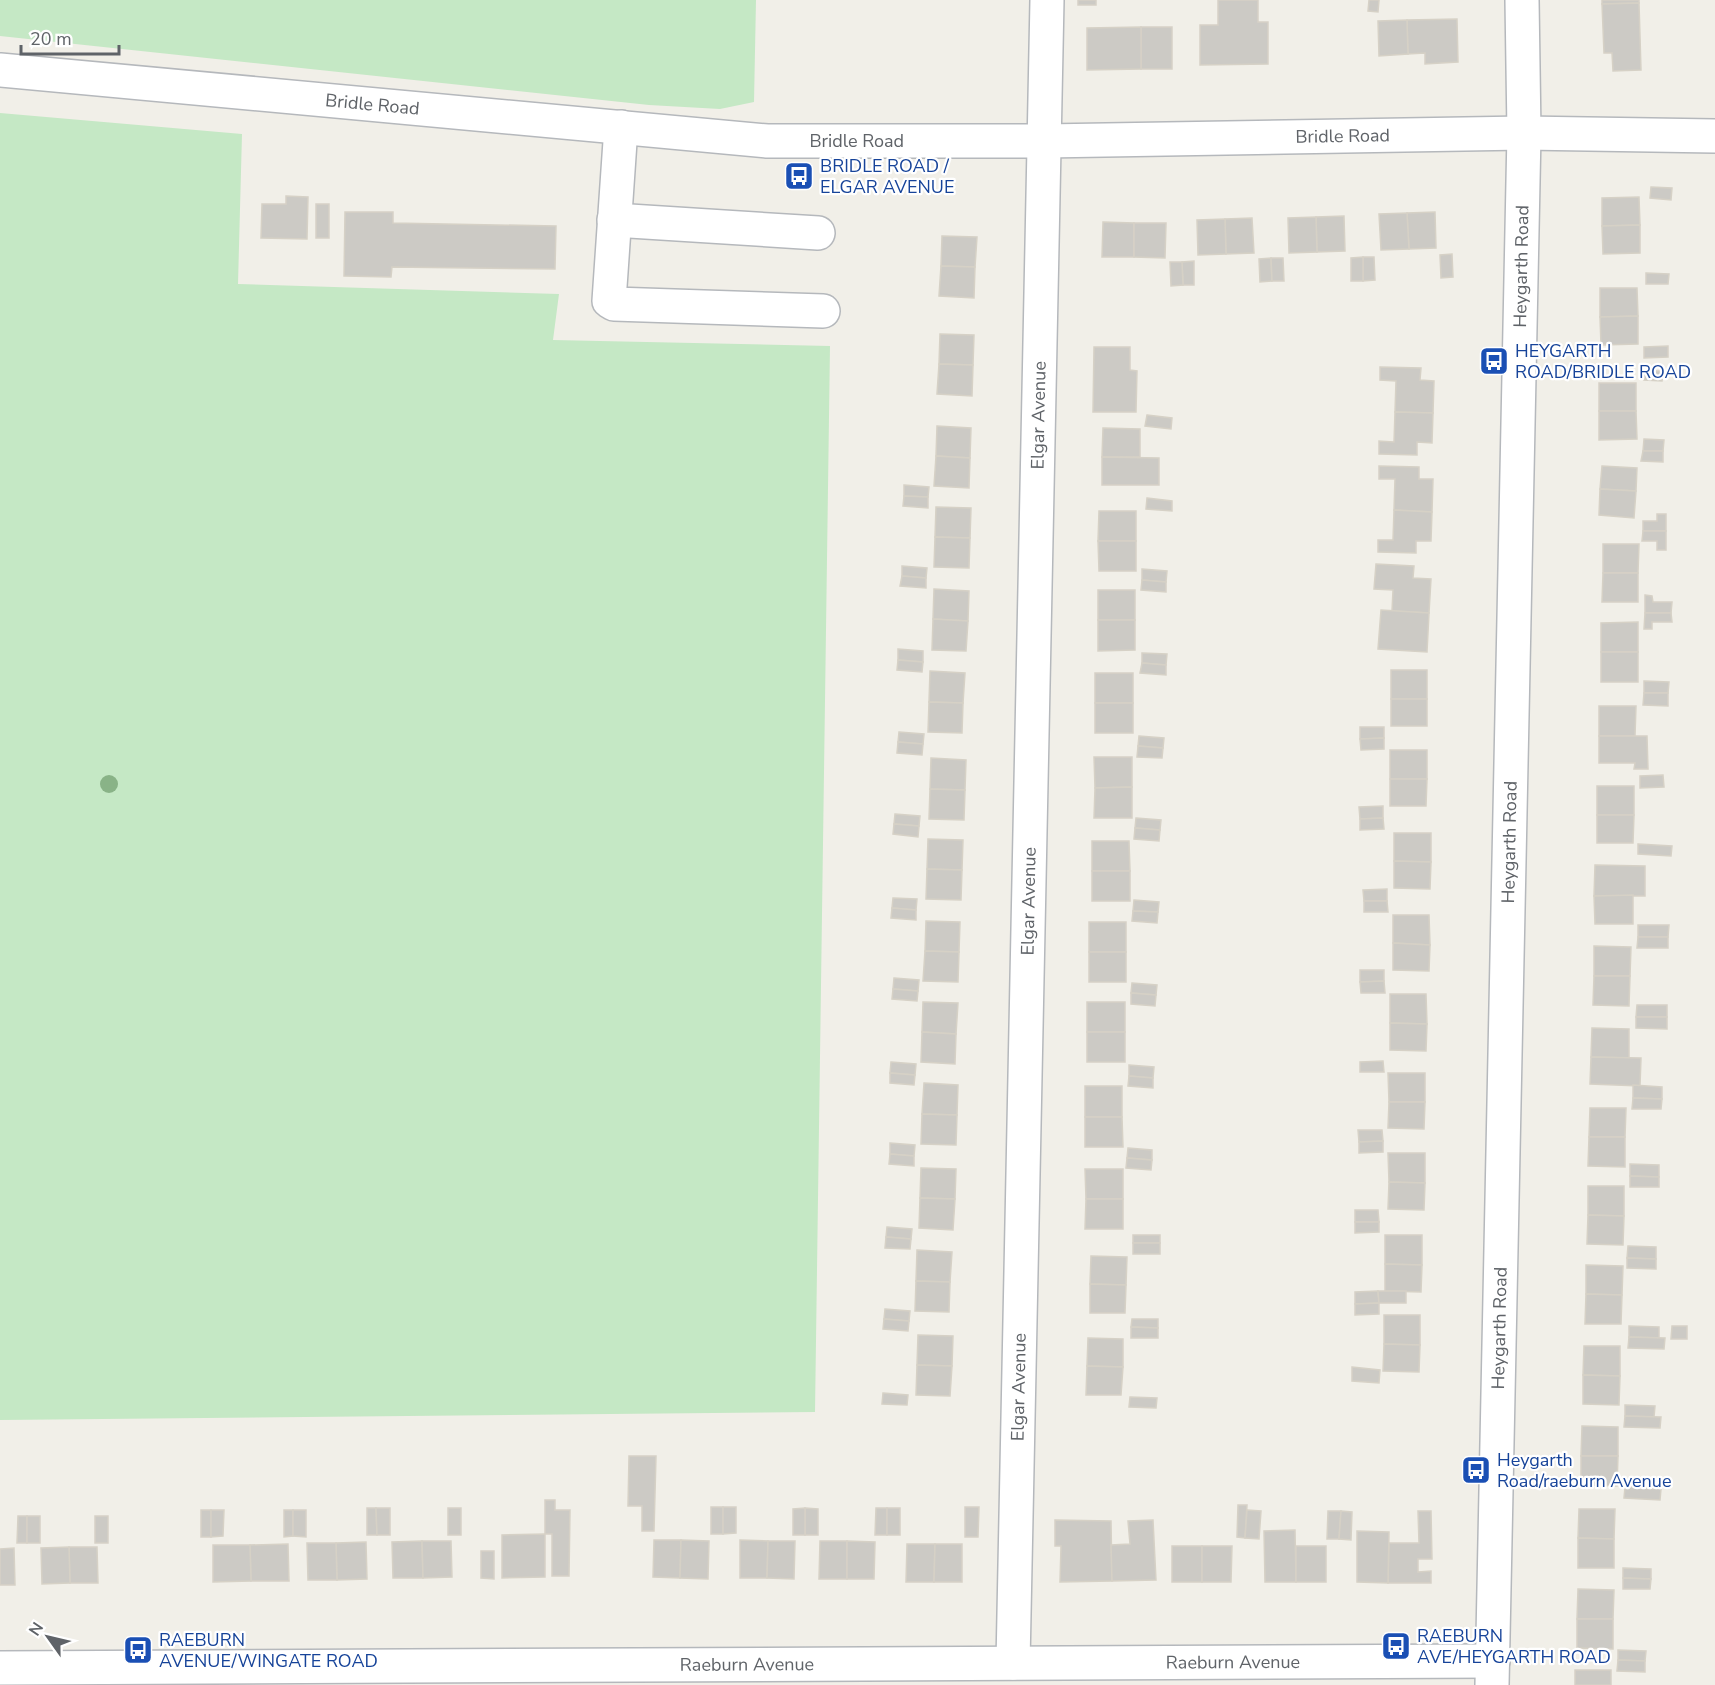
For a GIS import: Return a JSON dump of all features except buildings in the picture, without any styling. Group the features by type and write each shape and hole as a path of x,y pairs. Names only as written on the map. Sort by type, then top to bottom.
{"street":[{"name":"Elgar Avenue","path":"1013,1663 1047,0"},
{"name":"Heygarth Road","path":"1492,1673 1524,133 1522,0"},
{"name":"Bridle Road","path":"0,70 767,141 1045,141 1524,133 1715,136"},
{"path":"621,128 609,301 614,304 823,311"},
{"path":"614,220 818,232"},
{"name":"Raeburn Avenue","path":"0,1668 1013,1663 1492,1673"}],"green space":[{"path":"0,0 756,0 754,102 720,109 649,105 0,36"},
{"path":"0,113 242,134 238,284 559,294 553,340 830,346 815,1412 0,1420"}],"place":[{"name":"BRIDLE ROAD / ELGAR AVENUE","path":"799,176"},
{"name":"HEYGARTH ROAD/BRIDLE ROAD","path":"1494,361"},
{"name":"Heygarth Road/raeburn Avenue","path":"1476,1470"},
{"name":"RAEBURN AVE/HEYGARTH ROAD","path":"1396,1646"},
{"name":"RAEBURN AVENUE/WINGATE ROAD","path":"138,1650"}]}
